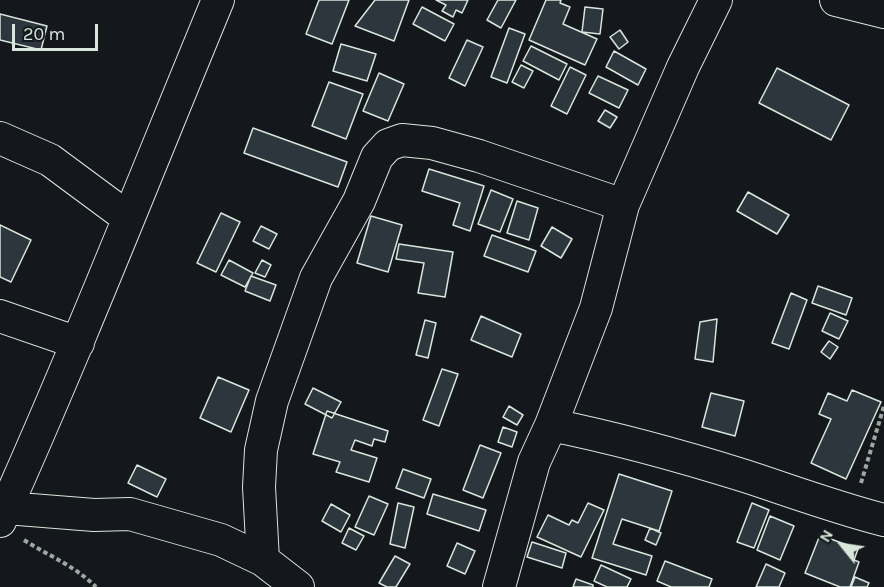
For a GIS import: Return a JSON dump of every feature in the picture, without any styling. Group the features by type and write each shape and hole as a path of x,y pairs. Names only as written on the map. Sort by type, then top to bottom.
{"street":[{"path":"218,0 127,217 7,522 130,514 221,540 263,560 298,587"},
{"path":"499,587 534,462 596,308 623,205 683,67 716,0"},
{"path":"836,0 884,12"},
{"path":"0,138 50,160 127,217"},
{"path":"263,560 259,487 261,450 272,401 316,278 358,201 377,157 388,146 402,140 432,143 479,156 623,205"},
{"path":"0,316 78,343"},
{"path":"551,424 622,439 745,476 852,512 884,520"}],"path":[{"path":"852,512 884,406"},
{"path":"7,522 84,575 96,587"}],"building":[{"path":"319,0 349,0 332,44 306,34"},
{"path":"375,0 409,0 394,41 355,26"},
{"path":"436,0 468,0 462,13 456,10 453,17 442,11 446,5"},
{"path":"498,0 516,0 501,28 487,20"},
{"path":"546,0 561,0 560,3 570,7 563,24 597,39 585,65 529,40"},
{"path":"422,7 454,24 445,41 413,24"},
{"path":"585,7 603,9 600,34 582,32"},
{"path":"0,14 47,26 41,50 0,40"},
{"path":"509,28 525,34 507,83 491,77"},
{"path":"620,30 628,42 619,49 610,37"},
{"path":"467,40 483,47 465,86 449,78"},
{"path":"341,44 376,54 367,81 333,71"},
{"path":"531,46 567,64 559,80 523,61"},
{"path":"614,51 646,69 638,85 606,67"},
{"path":"521,65 533,71 524,88 512,82"},
{"path":"570,67 586,75 567,114 551,106"},
{"path":"777,68 849,105 831,140 759,103"},
{"path":"379,73 404,84 388,121 363,111"},
{"path":"598,76 628,90 619,108 589,93"},
{"path":"329,82 363,94 346,139 312,126"},
{"path":"605,110 617,117 610,128 598,121"},
{"path":"253,128 347,162 338,187 244,153"},
{"path":"429,169 484,186 470,231 453,225 460,203 422,191"},
{"path":"491,190 513,199 500,232 478,224"},
{"path":"748,192 789,215 777,234 737,211"},
{"path":"517,201 538,208 529,240 507,233"},
{"path":"221,213 240,222 216,272 197,263"},
{"path":"371,216 402,225 388,272 357,263"},
{"path":"0,225 31,240 11,282 0,277"},
{"path":"261,226 277,234 269,249 253,241"},
{"path":"552,227 572,239 561,258 541,246"},
{"path":"492,235 536,251 528,272 484,256"},
{"path":"399,244 453,252 445,297 418,293 424,263 396,259"},
{"path":"229,260 253,273 245,287 221,275"},
{"path":"262,260 271,265 265,277 255,273"},
{"path":"251,276 276,285 270,301 245,291"},
{"path":"818,286 852,298 846,315 812,303"},
{"path":"791,293 807,300 789,349 772,343"},
{"path":"830,313 848,321 839,339 822,331"},
{"path":"481,316 521,334 512,357 471,340"},
{"path":"717,319 713,362 695,359 700,322"},
{"path":"425,320 436,323 428,358 416,355"},
{"path":"829,341 838,347 830,359 821,352"},
{"path":"442,369 458,374 439,426 423,420"},
{"path":"218,377 249,390 231,432 200,418"},
{"path":"313,388 341,402 332,418 305,404"},
{"path":"852,390 881,402 846,479 811,463 831,419 819,414 828,393 847,401"},
{"path":"711,393 744,401 735,436 702,427"},
{"path":"509,406 523,415 517,425 503,417"},
{"path":"327,411 388,431 385,442 374,439 372,446 355,440 351,450 377,458 369,482 336,472 340,462 313,454"},
{"path":"503,427 517,432 512,447 498,442"},
{"path":"480,445 501,453 483,498 463,490"},
{"path":"137,465 166,479 157,497 128,483"},
{"path":"403,469 431,479 424,498 396,488"},
{"path":"619,474 672,491 659,531 622,519 613,544 652,556 646,575 592,558"},
{"path":"433,494 486,510 479,531 427,514"},
{"path":"369,496 388,504 374,535 355,527"},
{"path":"398,503 414,507 405,548 390,544"},
{"path":"588,503 604,510 581,557 537,537 548,515 569,525 572,520 578,523"},
{"path":"752,503 769,510 754,548 737,542"},
{"path":"331,504 350,515 341,532 322,521"},
{"path":"770,516 794,526 780,560 757,550"},
{"path":"349,528 364,536 356,550 342,543"},
{"path":"650,528 661,533 656,545 645,540"},
{"path":"820,535 858,549 854,560 859,562 850,587 840,587 805,573"},
{"path":"532,542 566,553 562,568 527,557"},
{"path":"457,543 475,551 465,574 447,566"},
{"path":"395,556 410,564 396,587 387,587 379,583"},
{"path":"665,561 712,579 709,587 671,587 657,581"},
{"path":"766,564 785,573 779,587 756,587"},
{"path":"601,565 631,579 627,587 607,587 594,581"},
{"path":"855,577 869,583 867,587 851,587"},
{"path":"576,579 593,585 593,587 573,587"}]}
